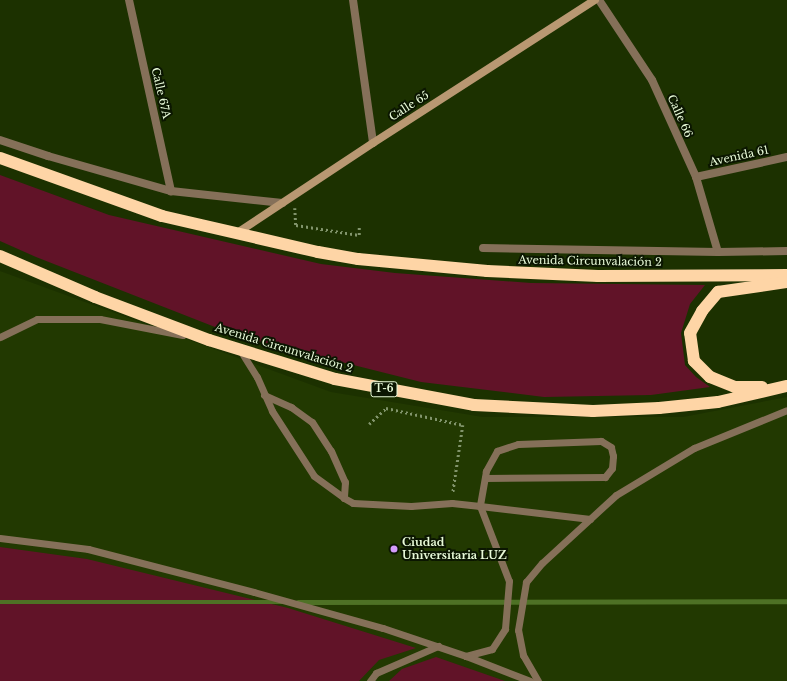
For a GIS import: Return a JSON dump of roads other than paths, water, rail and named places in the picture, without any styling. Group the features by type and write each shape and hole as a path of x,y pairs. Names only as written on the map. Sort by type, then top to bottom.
{"highway":[{"name":"Avenida Circunvalación 2","path":"0,158 162,216 318,252 351,258 488,271 598,276 787,275"},
{"name":"Avenida Circunvalación 2","path":"0,256 95,297 209,340 336,379 404,394 481,406 593,411 659,408 718,402 786,386"},
{"name":"T-6","path":"786,386 735,387 710,377 694,361 690,333 702,311 718,292 787,282"}],"street":[{"name":"Calle 67A","path":"129,0 171,191"},
{"path":"353,0 372,143"},
{"name":"Calle 65","path":"237,233 372,143 596,0"},
{"name":"Calle 66","path":"599,0 652,80 696,177 718,252"},
{"path":"0,140 48,156 171,191 282,203"},
{"name":"Avenida 61","path":"696,177 787,157"},
{"path":"483,248 718,252 787,251"}],"lane":[{"path":"0,337 37,319 100,319 209,340"},
{"path":"240,350 257,377 272,411 314,476 352,503 411,506 452,504 590,519"},
{"path":"264,395 291,407 312,422 331,451 345,482 344,498"},
{"path":"538,681 523,655 518,630 526,582 542,563 616,495 694,448 787,410"},
{"path":"466,656 492,649 505,629 509,581 480,506 486,471 497,451 518,444 600,442 611,447 613,456 612,468 604,476 485,478"},
{"path":"0,538 88,549 270,596 383,628 466,656 530,681"},
{"path":"370,681 376,673 438,646"}],"waterway":[{"path":"298,602 787,601"},
{"path":"0,602 282,602"}],"place":[{"name":"Ciudad Universitaria LUZ","path":"394,549"}]}
